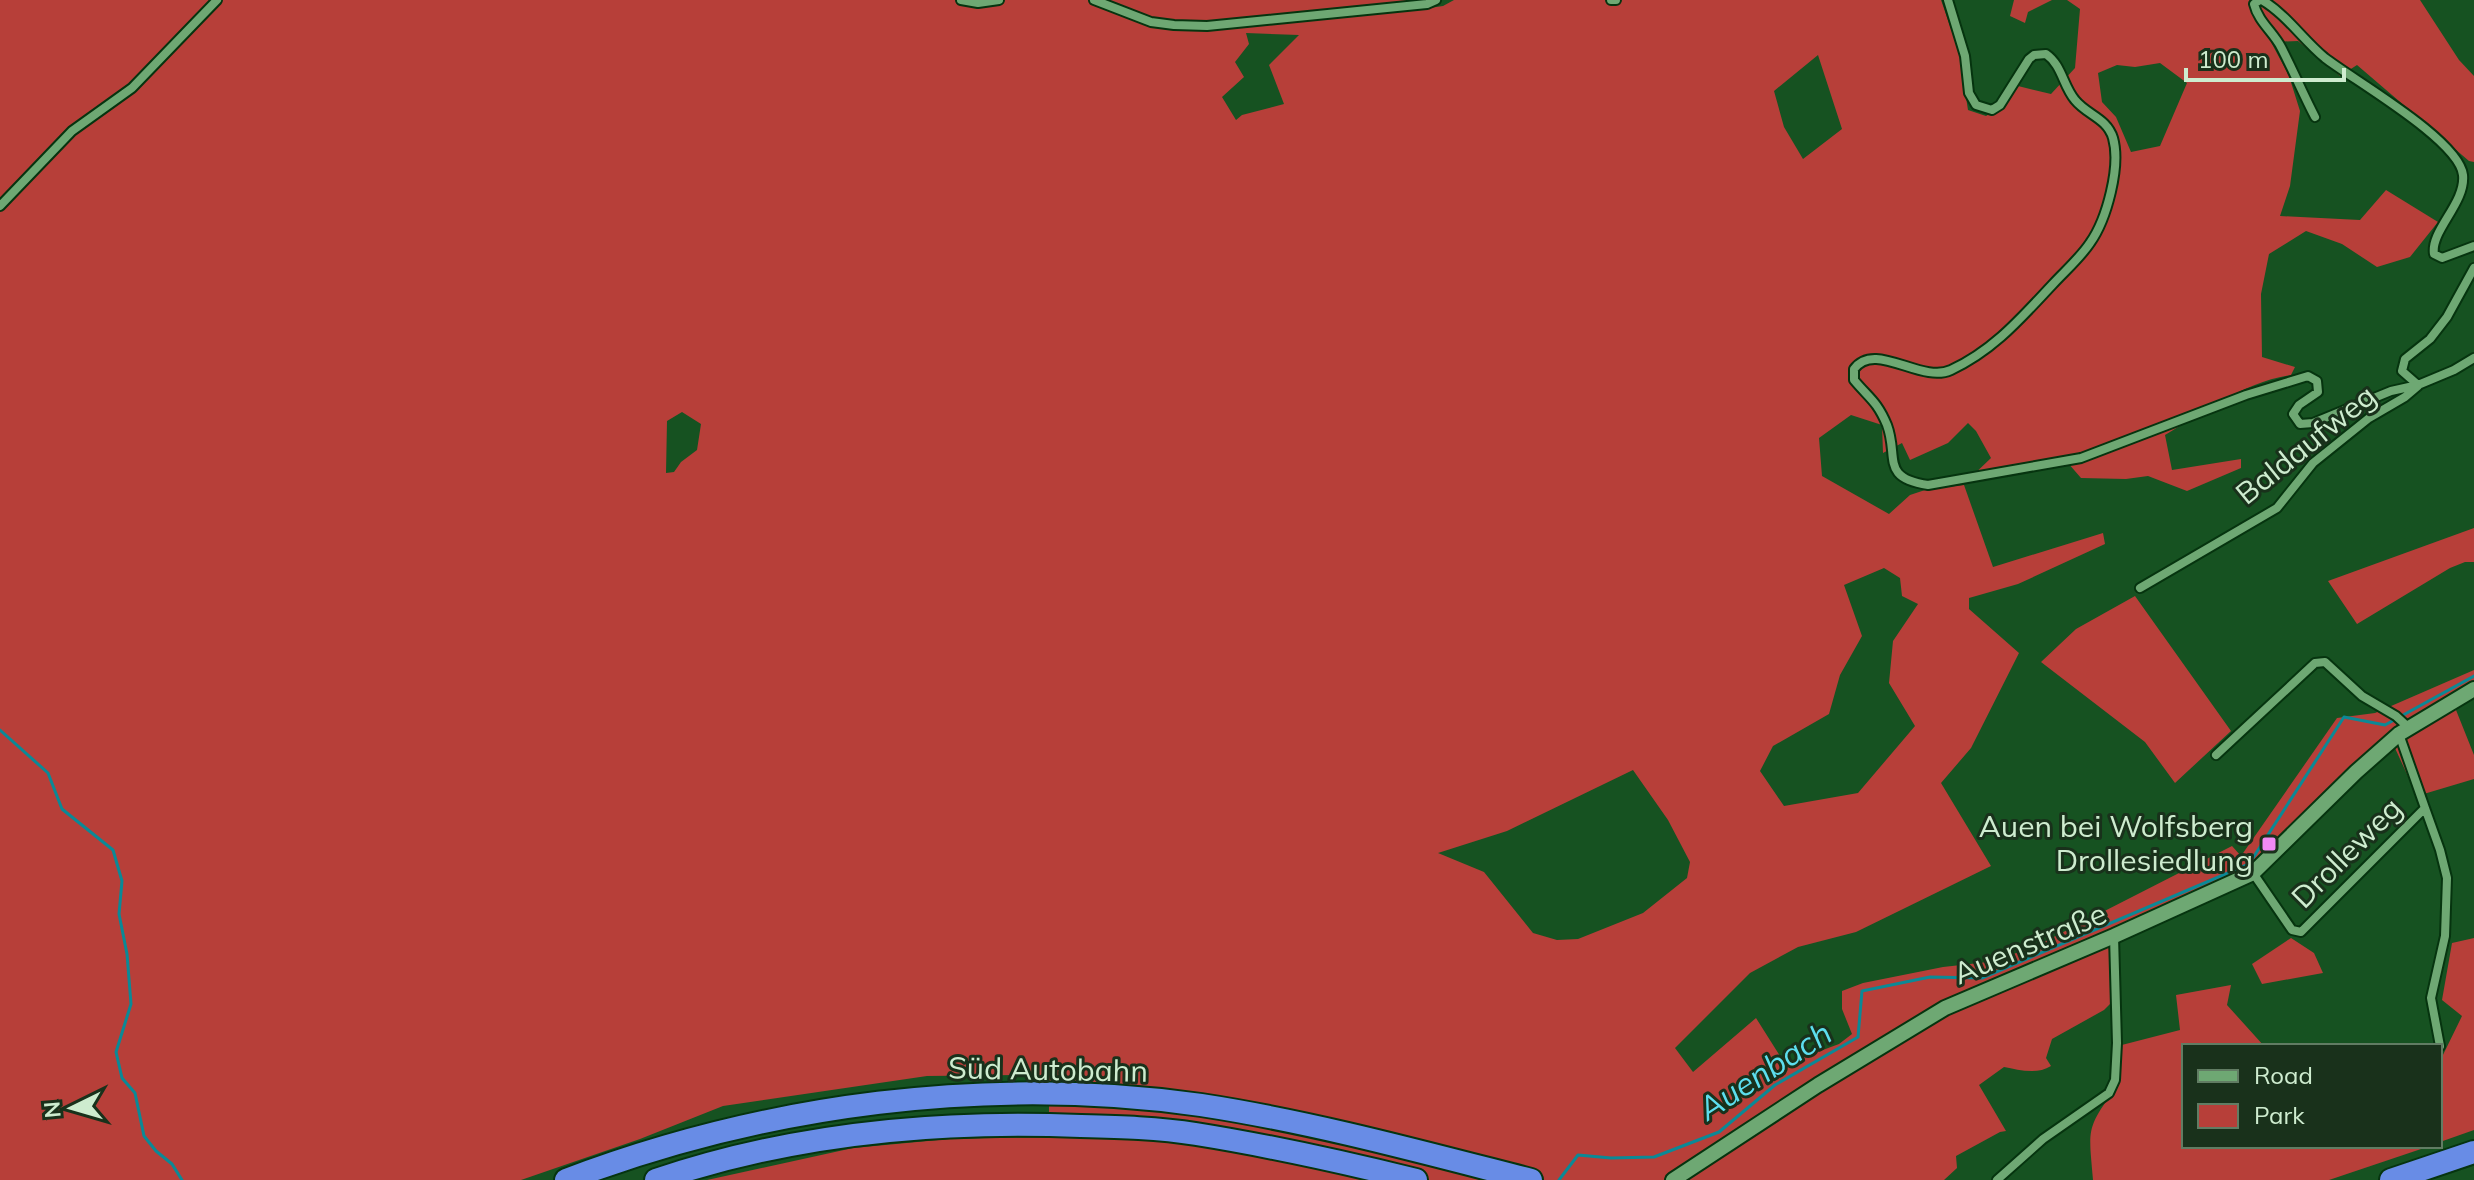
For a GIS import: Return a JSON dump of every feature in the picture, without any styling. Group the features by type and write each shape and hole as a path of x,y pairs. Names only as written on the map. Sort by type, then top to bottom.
{"highway":[{"name":"Süd Autobahn","path":"566,1180 649,1151 792,1116 867,1104 942,1097 1066,1095 1202,1106 1324,1129 1531,1180"},
{"name":"Süd Autobahn","path":"656,1180 745,1156 871,1133 941,1126 1051,1124 1194,1134 1308,1154 1416,1180"},
{"path":"2391,1180 2474,1152"}],"street":[{"path":"0,206 72,131 132,88 217,0"},
{"path":"961,0 978,3 999,0"},
{"path":"1094,0 1151,22 1207,26 1417,5 1436,0"},
{"path":"1948,0 1965,56 1969,93 1976,105 1992,110 2000,105 2029,59 2034,55 2046,54 2057,65 2073,98 2110,130 2115,147 2115,170 2110,195 2092,241 2006,336 1944,374 1929,373 1875,358 1862,360 1854,369 1854,380 1874,399 1887,425 1893,462 1909,482 1928,485 2081,458 2246,395 2308,376 2317,381 2319,387 2314,396 2294,410 2294,418 2300,424 2313,423 2391,391 2418,385 2474,358"},
{"path":"2315,117 2281,47 2257,16 2254,4 2261,0 2278,11 2325,57 2448,148 2463,171 2463,180 2450,216 2434,244 2434,254 2442,258 2474,246"},
{"path":"2418,385 2402,371 2405,359 2439,328 2474,268"},
{"name":"Baldaufweg","path":"2140,588 2277,508 2313,463 2369,418 2405,397 2418,385"},
{"path":"2216,755 2315,663 2325,662 2362,696 2402,725"},
{"name":"Auenstraße","path":"1673,1180 1818,1085 1945,1008 2253,873 2402,725 2474,689"},
{"name":"Drolleweg","path":"2253,873 2292,930 2301,932 2425,808 2402,725"},
{"path":"2425,808 2447,878 2445,936 2431,998 2439,1044"},
{"path":"1997,1180 2043,1139 2109,1093 2115,1080 2114,936"}],"green space":[{"path":"0,0 1406,0 1409,11 1443,6 1454,0 1941,0 1959,52 1968,110 1986,116 2003,106 2018,86 2051,94 2075,68 2080,9 2067,0 2420,0 2459,60 2474,76 2474,162 2469,161 2357,65 2340,76 2298,41 2271,42 2289,76 2300,111 2290,186 2280,216 2360,220 2386,190 2438,222 2410,257 2377,267 2342,244 2306,231 2269,254 2261,294 2262,357 2295,367 2291,375 2241,391 2165,435 2172,470 2241,459 2241,468 2187,491 2148,476 2081,478 2068,463 1967,481 1991,458 1968,423 1948,443 1910,460 1902,443 1883,453 1882,425 1851,415 1819,438 1822,476 1889,514 1910,495 1928,489 1964,485 1993,567 2103,533 2105,544 2018,584 1969,598 1969,609 2019,653 1971,748 1941,783 1991,866 1856,932 1798,947 1750,973 1675,1048 1693,1072 1756,1018 1785,1064 1839,1044 1852,1034 1842,1009 1842,991 1863,983 1943,967 1988,962 2032,948 2232,846 2241,856 2337,718 2375,713 2474,670 2474,682 2450,695 2474,755 2474,779 2417,796 2389,735 2348,770 2251,868 2106,934 2112,1002 2104,1010 2052,1039 2046,1058 2051,1066 2034,1071 2004,1067 1979,1085 2006,1131 1956,1156 1957,1168 1944,1180 707,1180 853,1148 949,1139 1049,1137 1049,1079 1020,1075 927,1076 723,1106 640,1139 521,1180 0,1180","holes":["1246,33 1299,35 1269,65 1284,104 1242,115 1236,120 1222,97 1244,77 1235,62 1249,44","1818,55 1842,129 1803,159 1784,127 1774,91","2160,63 2187,83 2160,146 2131,152 2116,117 2102,102 2098,73 2117,65 2135,67","682,412 701,424 697,450 674,472 666,473 667,421","1884,568 1900,578 1902,596 1918,604 1893,641 1889,683 1915,726 1858,793 1784,806 1760,771 1773,746 1829,714 1840,675 1862,636 1844,585","1633,770 1668,820 1690,862 1687,878 1643,913 1578,939 1557,940 1533,933 1484,872 1438,853 1507,831"]},
{"path":"2014,0 2052,0 2028,12 2025,23 2010,16"},
{"path":"2474,528 2474,562 2450,568 2357,624 2328,581"},
{"path":"2135,596 2231,731 2175,783 2145,742 2041,662 2076,629"},
{"path":"2291,938 2314,953 2323,973 2262,984 2252,964"},
{"path":"2474,938 2474,1130 2442,1141 2442,1057 2462,1016 2442,1000 2452,943"},
{"path":"2231,985 2227,1005 2262,1044 2182,1044 2182,1148 2424,1148 2329,1180 2093,1180 2091,1131 2116,1088 2114,1047 2180,1030 2176,995"}],"waterway":[{"name":"Auenbach","path":"1559,1180 1578,1155 1654,1157 1719,1132 1775,1085 1858,1037 1862,991 1930,977 1982,978 2249,864 2344,717 2385,725 2474,676"},
{"path":"0,730 48,773 62,809 113,850 122,881 119,914 127,954 131,1004 116,1052 122,1078 135,1093 144,1136 172,1164 182,1180"}],"place":[{"name":"Auen bei Wolfsberg Drollesiedlung","path":"2269,844"}]}
